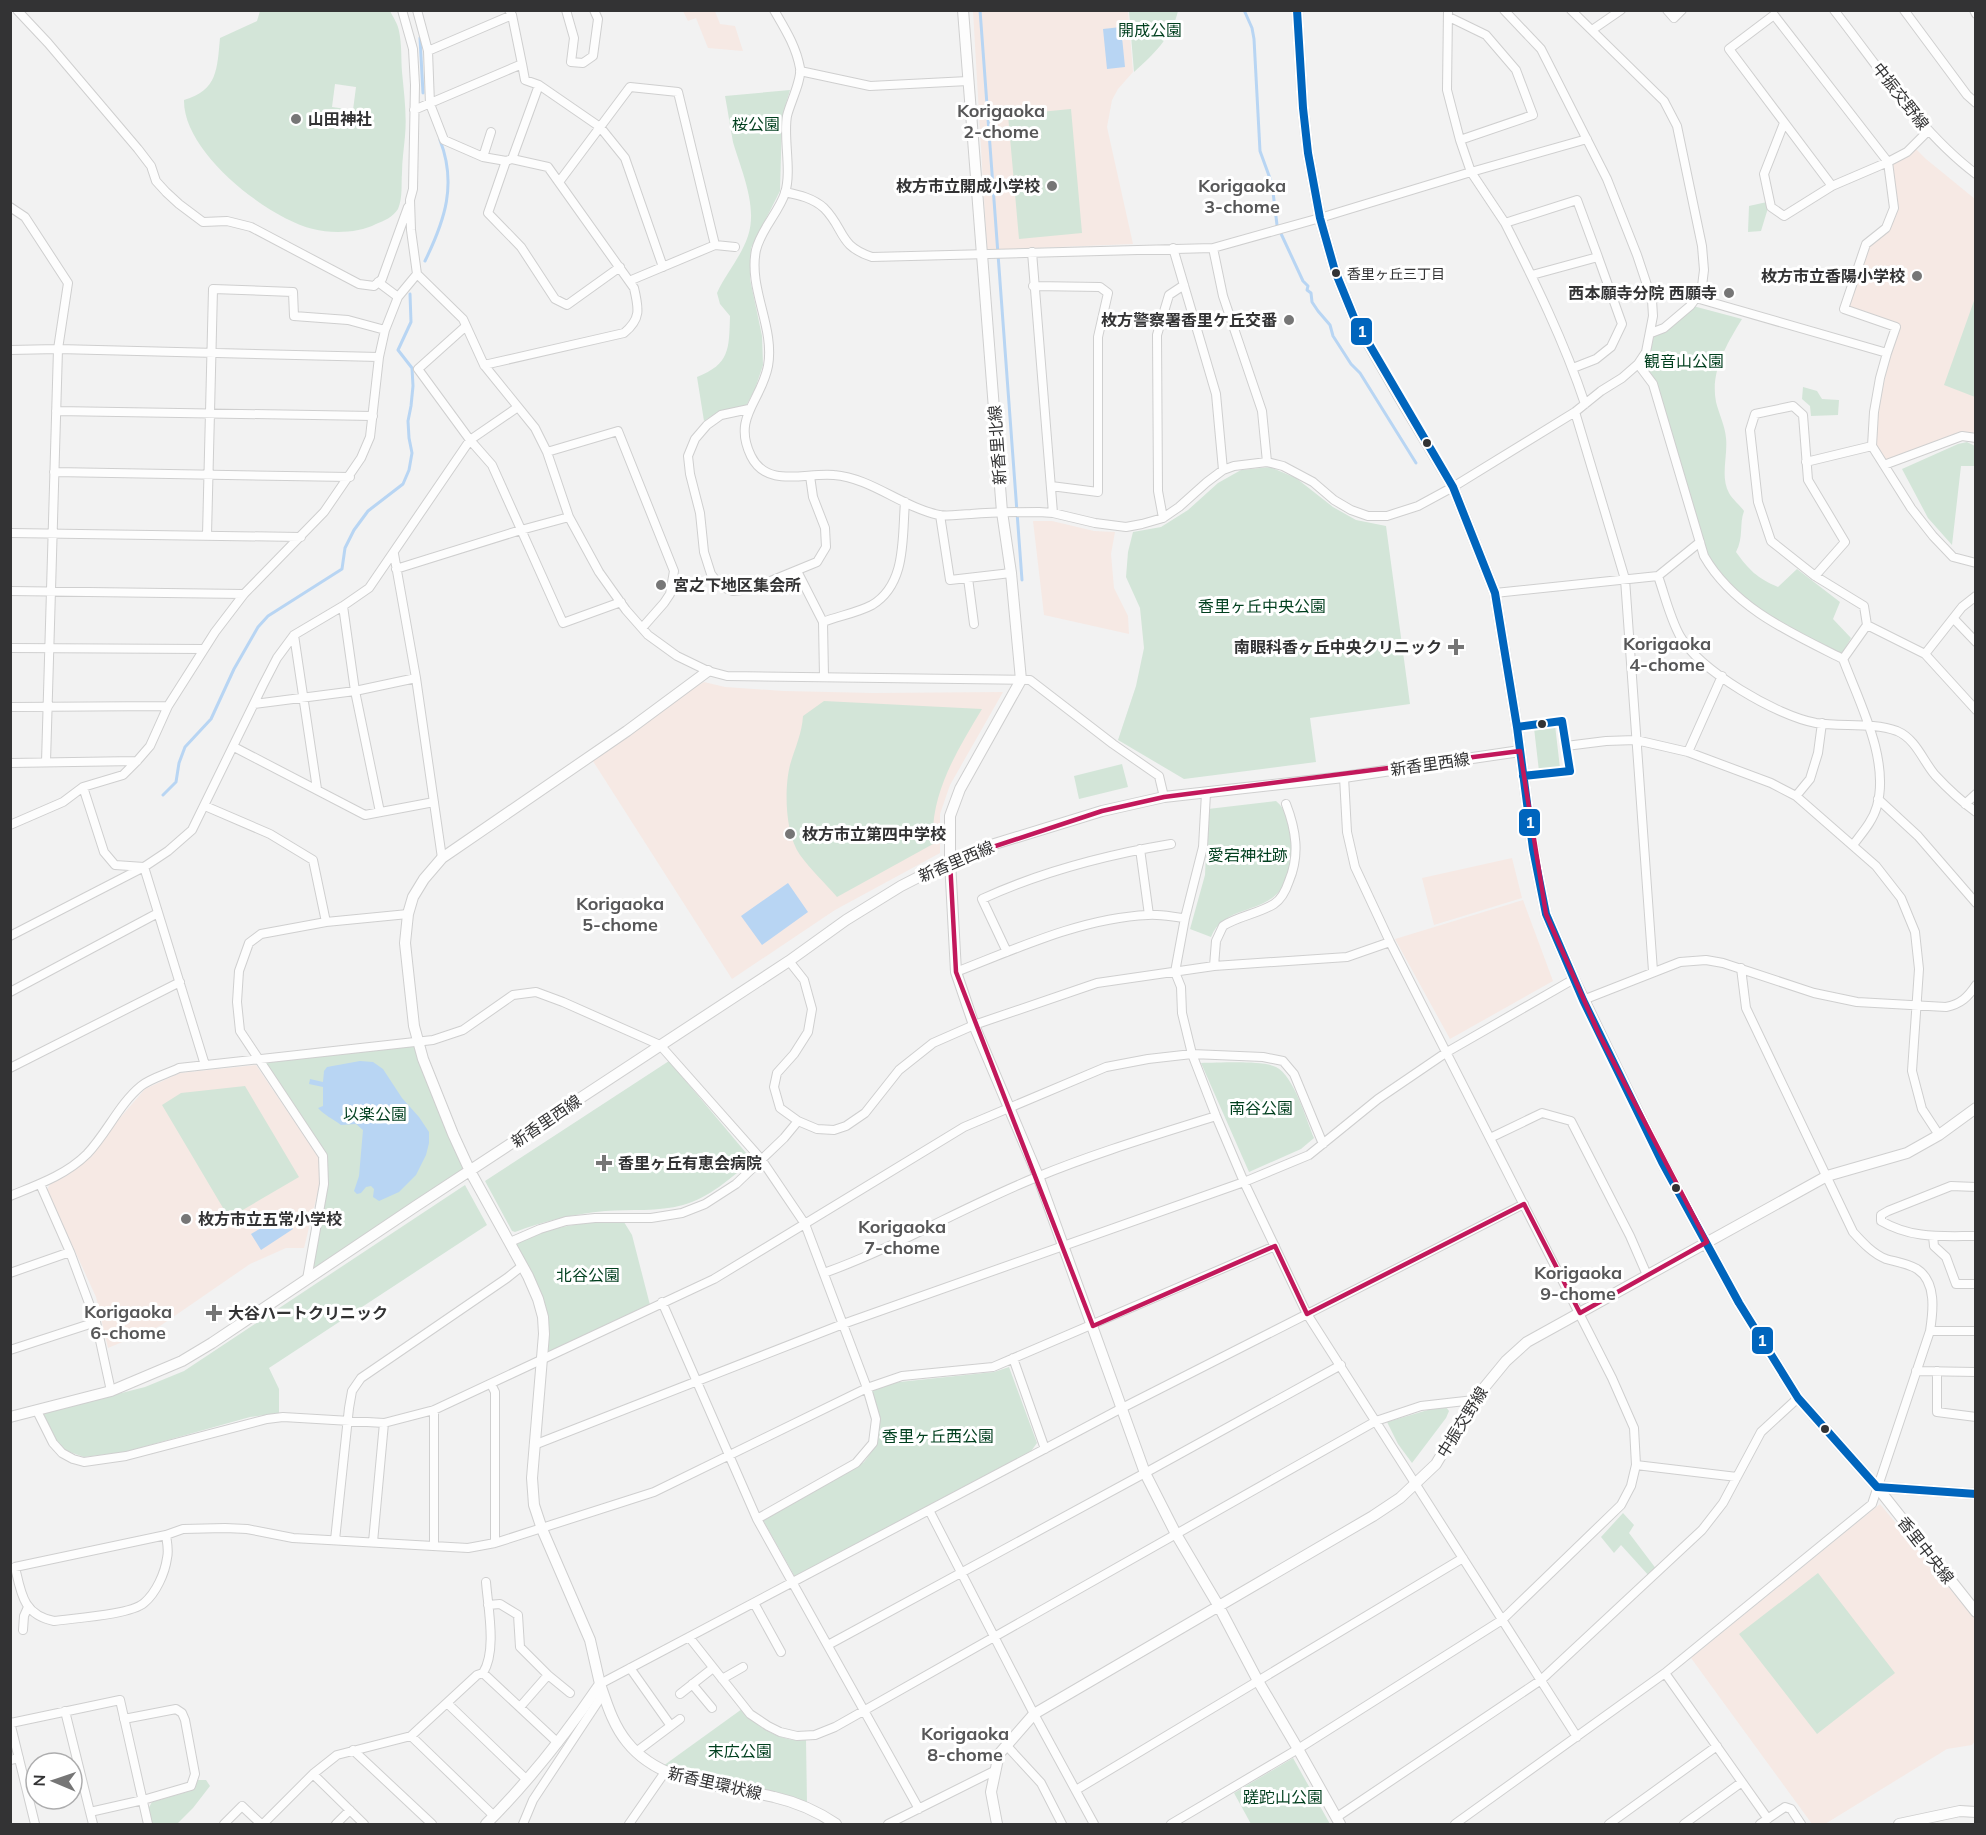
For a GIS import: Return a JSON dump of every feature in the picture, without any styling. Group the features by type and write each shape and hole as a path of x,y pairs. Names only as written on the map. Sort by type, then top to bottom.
{"street":[{"path":"17,10 138,149 151,166 156,181 179,204 203,222 226,221 251,227 359,284 374,286 382,279 413,189 413,49 402,10"},
{"path":"566,10 574,38 571,62 583,63 593,56 598,19 594,10"},
{"path":"774,10 795,47 800,71 787,118 785,192 756,249 755,279 767,336 768,365 760,392 749,409 744,423 746,442 752,458 766,472 787,478 832,475 852,478 940,515 1006,512 1053,513 1095,523 1126,527 1162,518 1179,507 1223,470 1234,466 1267,462 1283,466 1313,482 1334,500 1351,510 1368,516 1387,516 1418,506 1453,487 1575,412 1638,364 1646,352 1651,333 1652,300 1607,179 1541,50 1504,10"},
{"name":"新香里北線","path":"963,10 982,254 1021,680"},
{"name":"香里中央線","path":"1297,10 1308,153 1320,218 1335,271 1355,320 1453,487 1495,593 1517,727 1533,849 1546,914 1574,979 1662,1162 1739,1303 1798,1398 1877,1487 1976,1612"},
{"path":"1571,10 1664,101 1677,126 1702,246 1704,270 1702,286 1696,298 1677,318 1664,328 1651,333"},
{"path":"1592,30 1621,10"},
{"path":"1667,10 1674,18 1682,10"},
{"name":"中振交野線","path":"1834,10 1928,131 1962,164 1976,174"},
{"path":"1904,10 1966,95 1976,104"},
{"path":"419,11 428,51 430,104 444,140 483,157 548,167 634,288 638,315 633,326 624,333 484,365"},
{"path":"428,51 511,13 525,80 539,85 600,127 625,159 663,267"},
{"path":"1460,141 1533,116 1516,70 1486,35 1448,14 1447,90 1460,141 1471,172 1505,223 1532,275 1573,368 1585,404"},
{"path":"1832,186 1728,49 1774,15 1888,162 1894,208 1886,228 1866,244 1844,309 1896,327 1887,353 1876,400 1872,446 1911,508 1953,557 1976,563"},
{"path":"414,110 522,64"},
{"path":"800,71 870,86 968,81"},
{"path":"539,85 488,213 521,247 555,299 567,305 620,267"},
{"path":"559,182 630,87 678,92 715,245"},
{"path":"1784,123 1764,174 1771,207 1784,216 1832,186 1907,152 1928,131"},
{"path":"483,157 491,132"},
{"path":"785,192 805,196 823,207 847,243 857,252 872,256 1213,248 1587,139"},
{"path":"410,200 411,230 417,274 456,310 484,365 535,428 548,452 569,517 587,553 621,602 648,635 677,656 708,671 727,676 1030,680 1159,776 1164,797"},
{"path":"1505,223 1577,200 1622,324 1611,347 1596,359 1573,368"},
{"path":"10,207 26,217 68,282 58,349 46,762"},
{"path":"629,281 715,245 735,247"},
{"path":"1173,248 1216,394 1223,470"},
{"path":"1213,248 1223,296 1262,411 1267,462"},
{"path":"1032,252 1053,513"},
{"path":"1532,275 1598,257"},
{"path":"10,825 63,802 83,786 123,775 137,761 150,746 168,706 244,594 324,512 350,477 370,437 379,357 385,330 399,297 417,274"},
{"path":"378,282 399,297"},
{"path":"1162,518 1158,490 1157,335 1169,295 1184,285"},
{"path":"1033,286 1100,287 1108,293 1098,337 1098,492 1051,486"},
{"path":"207,535 213,289 293,292 294,316 348,320 385,330"},
{"path":"1696,298 1887,353"},
{"path":"466,326 418,369 470,441 492,465 563,623 621,602"},
{"path":"10,350 58,349 379,357"},
{"path":"1638,364 1653,384 1704,556 1714,574 1734,595 1770,621 1843,659 1878,752 1880,783 1877,806 1868,826 1852,845"},
{"path":"1815,576 1845,542 1808,480 1803,415 1793,406 1755,414 1750,430 1758,502 1771,541 1815,576 1864,606 1867,625 1843,659"},
{"path":"10,936 144,867 168,851 192,830 277,658 294,635 369,588 470,441 518,407"},
{"path":"749,409 721,415 707,424 695,439 688,456 700,513 704,552 711,574 720,586 733,591 751,589 817,562 826,547 825,528 813,497 810,476"},
{"path":"56,411 373,416"},
{"path":"1575,412 1625,579 1653,971"},
{"path":"548,452 618,431 674,571 670,594 642,628"},
{"path":"1884,465 1962,436 1976,438"},
{"path":"1806,462 1872,446"},
{"path":"54,472 350,477"},
{"path":"823,622 869,606 880,599 893,584 899,569 905,502"},
{"path":"940,515 950,580 1011,573"},
{"path":"396,569 569,517"},
{"path":"10,533 301,537"},
{"path":"1495,593 1658,576 1700,542"},
{"path":"394,554 416,678 442,858"},
{"path":"797,571 823,622 824,677"},
{"path":"1658,576 1670,615 1681,637 1706,666 1758,700 1786,715 1822,723 1879,727 1899,732 1916,747 1934,774 1976,812"},
{"path":"968,578 974,624"},
{"path":"10,591 244,594"},
{"path":"1924,654 1962,608 1976,596"},
{"path":"343,606 355,691 380,812"},
{"path":"1954,619 1976,642"},
{"path":"1867,625 1924,654 1976,711"},
{"path":"294,635 317,789"},
{"path":"10,648 204,650"},
{"name":"新香里環状線","path":"708,671 600,750 442,858 424,879 413,897 408,914 405,943 412,1016 417,1043 453,1134 470,1171 510,1242 538,1299 543,1317 543,1360 534,1445 532,1478 534,1505 542,1529 590,1640 601,1689 616,1726 636,1752 665,1772 774,1797 805,1807 836,1824"},
{"path":"1688,752 1722,676"},
{"path":"254,704 355,691 416,678"},
{"path":"1021,680 960,789 950,816 956,972 974,1025 1038,1176 1145,1473 1176,1534 1338,1821 1541,1680 1702,1530 1723,1503 1761,1432 1798,1398"},
{"path":"10,707 168,706"},
{"path":"1517,727 1562,721 1570,771 1523,776"},
{"path":"1796,796 1810,779 1818,753 1822,723"},
{"path":"1566,746 1636,740 1688,752 1771,783 1796,796 1876,866 1901,898 1915,932 1919,969 1912,1071 1922,1109 1939,1135"},
{"path":"234,747 365,814 434,802"},
{"name":"新香里西線","path":"10,1418 111,1391 182,1361 789,961 846,920 901,886 950,861 988,846 1092,814 1164,797 1344,777 1520,751"},
{"path":"10,763 137,761"},
{"path":"1171,1824 1299,1749 1502,1620 1621,1504 1631,1486 1636,1465 1634,1428 1580,1313 1390,942 1355,867 1347,832 1344,777"},
{"path":"83,786 104,852 115,865 144,867"},
{"path":"1206,793 1203,847 1185,918 1175,972 1181,987 1182,1013 1192,1054 1216,1116 1244,1182 1306,1314 1341,1365 1577,1737"},
{"path":"1965,804 1976,794"},
{"path":"1878,799 1918,836 1976,903"},
{"path":"1214,966 1216,941 1223,926 1273,904 1280,898 1287,886 1294,868 1296,849 1295,831 1286,804"},
{"path":"205,807 270,834 313,861 326,922"},
{"path":"1007,952 982,899 1014,884 1065,867 1171,844"},
{"path":"1140,849 1149,915"},
{"path":"144,867 205,1065"},
{"path":"10,992 158,913"},
{"path":"307,1279 324,1184 323,1156 240,1031 237,1002 239,971 249,943 261,934 326,922 408,914"},
{"path":"956,972 1075,928 1100,922 1149,915 1185,918"},
{"path":"789,961 804,980 812,1009 808,1032 794,1054 777,1073 774,1087 780,1108 798,1121 817,1129 834,1130 846,1126 865,1113 899,1070 933,1043 974,1025 1097,983 1214,966 1347,957 1390,942"},
{"path":"1584,1000 1680,962 1706,960 1741,968 1814,993 1857,1002 1946,1007 1957,1005 1968,997 1976,985"},
{"path":"1455,1824 1665,1673 1872,1504 1930,1331 1933,1310 1931,1288 1920,1271 1902,1262 1884,1258 1864,1245 1853,1232 1746,1008 1741,968"},
{"path":"534,1445 843,1324 1244,1182 1309,1155 1378,1099 1447,1052 1574,979"},
{"path":"10,1068 180,982"},
{"path":"10,1196 67,1170 87,1154 115,1115 142,1085 179,1068 417,1043 463,1030 513,995 536,992 563,1002 660,1045 761,1159 805,1224 824,1273 867,1388 876,1419 873,1443 856,1462 758,1519"},
{"path":"37,1411 53,1443 62,1453 84,1462 126,1456 267,1419 283,1417 384,1423 434,1410 714,1279 964,1127 1106,1067 1192,1054 1263,1057 1283,1062 1294,1074 1323,1144"},
{"name":"中振交野線","path":"997,1824 991,1791 999,1754 1034,1714 1400,1498 1436,1464 1474,1400 1506,1361 1527,1342 1827,1176 1907,1154 1939,1135 1976,1108"},
{"path":"1490,1138 1542,1113 1571,1121 1630,1236 1647,1275"},
{"path":"824,1273 854,1263 963,1209 1038,1176 1216,1116"},
{"path":"510,1242 566,1221 595,1218 651,1218 682,1213 705,1204 722,1195 744,1177 798,1121"},
{"path":"40,1184 70,1252 96,1322 111,1391"},
{"path":"1976,1187 1951,1186 1888,1210 1881,1215 1881,1221 1895,1230 1918,1236 1976,1236"},
{"path":"411,1736 490,1820 527,1780 601,1689 630,1668 1122,1408 1524,1204"},
{"path":"1933,1236 1934,1246 1946,1257 1956,1284 1976,1284"},
{"path":"166,1535 168,1557 153,1594 143,1604 129,1610 54,1621 33,1613 20,1589 15,1567 166,1535 183,1529 247,1529 293,1538 468,1548 495,1543 654,1492 867,1388 902,1376 993,1367 1275,1246"},
{"path":"10,1273 70,1252"},
{"path":"336,1540 352,1391 361,1377 522,1266"},
{"path":"662,1302 758,1519 919,1809"},
{"path":"10,1350 96,1322"},
{"path":"1930,1331 1976,1331"},
{"path":"1013,1358 1045,1449"},
{"path":"828,1645 1341,1365"},
{"path":"1916,1371 1976,1372"},
{"path":"1937,1371 1937,1412 1976,1417"},
{"path":"490,1384 495,1392 495,1543"},
{"path":"689,1637 750,1714 780,1732 797,1736 815,1735 865,1711 1376,1421 1421,1406 1474,1400"},
{"path":"434,1410 434,1546"},
{"path":"373,1542 384,1423"},
{"path":"1636,1465 1737,1477"},
{"path":"1877,1487 1976,1494"},
{"path":"929,1510 996,1636 1034,1714 1094,1824"},
{"path":"1076,1790 1463,1558"},
{"path":"224,1824 242,1806 262,1824 313,1774 337,1755 411,1736 477,1675 483,1673 488,1666 491,1652 486,1582"},
{"path":"754,1603 781,1652"},
{"path":"488,1605 500,1604 518,1615 520,1647 570,1693"},
{"path":"23,1630 24,1616 28,1607"},
{"path":"722,1679 743,1667"},
{"path":"630,1668 671,1726"},
{"path":"680,1694 713,1668"},
{"path":"483,1673 558,1743"},
{"path":"1665,1673 1768,1819"},
{"path":"520,1707 548,1675"},
{"path":"692,1684 711,1708"},
{"path":"523,1824 533,1800 601,1689"},
{"path":"35,1824 15,1759 11,1723 120,1700 148,1824"},
{"path":"447,1703 527,1780"},
{"path":"90,1812 191,1786 195,1774 182,1713 176,1709 124,1719"},
{"path":"65,1711 93,1824"},
{"path":"636,1752 680,1719"},
{"path":"1007,1746 1041,1783 1062,1824"},
{"path":"1608,1824 1717,1746"},
{"path":"353,1750 432,1824"},
{"path":"888,1824 996,1770"},
{"path":"628,1824 665,1772"},
{"path":"313,1774 364,1824"},
{"path":"1684,1824 1742,1782"},
{"path":"1760,1824 1785,1807 1791,1809 1801,1824"},
{"path":"336,1824 350,1810"},
{"path":"1899,1824 1960,1811 1976,1812"}],"highlighted area":[{"path":"1520,751 1546,914 1599,1034 1707,1242 1580,1313 1524,1204 1307,1314 1275,1246 1093,1326 956,972 950,861 1102,811 1164,797"}],"shaded area":[{"path":"683,11 715,11 720,24 735,26 743,51 708,48 696,18 688,21"},
{"name":"枚方市立開成小学校","path":"973,11 1128,11 1133,72 1118,89 1112,100 1107,127 1133,244 987,250"},
{"name":"枚方市立香陽小学校","path":"1914,147 1975,199 1975,437 1972,435 1886,463 1875,445 1877,412 1899,326 1848,307 1868,245 1897,209 1891,162"},
{"path":"1033,521 1052,521 1094,531 1115,532 1111,554 1114,588 1128,616 1129,634 1044,615"},
{"name":"枚方市立第四中学校","path":"704,682 725,687 784,691 1003,692 950,785 940,814 940,853 835,910 732,979 591,758 651,714"},
{"path":"1512,858 1522,898 1434,925 1422,878"},
{"path":"1523,900 1553,981 1450,1039 1395,939"},
{"name":"枚方市立五常小学校","path":"256,1065 319,1158 320,1183 304,1248 286,1248 250,1264 160,1326 108,1348 96,1297 47,1190 50,1184 69,1174 91,1157 145,1089 180,1073"},
{"path":"1880,1504 1975,1619 1975,1741 1972,1745 1947,1749 1825,1824 1812,1824 1691,1658"}],"green space":[{"name":"山田神社","path":"260,11 390,11 398,26 400,36 406,120 401,200 398,209 385,220 369,227 345,232 320,231 294,222 251,197 230,180 197,140 187,120 184,100 195,96 210,84 216,69 220,38 257,21","holes":["335,84 356,87 353,110 332,107"]},
{"name":"開成公園","path":"1129,11 1178,11 1166,37 1155,52 1134,72"},
{"name":"桜公園","path":"790,90 782,118 780,191 751,248 750,279 762,336 763,365 755,389 746,406 719,411 704,421 697,377 716,367 722,361 729,338 730,316 720,304 717,293 741,251 751,224 750,200 733,142 725,96"},
{"path":"1071,109 1082,233 1019,239 1008,115"},
{"path":"1767,202 1768,208 1761,231 1748,232 1749,206"},
{"path":"1975,298 1975,397 1944,385"},
{"name":"観音山公園","path":"1693,306 1742,319 1721,358 1715,379 1716,402 1726,438 1726,487 1744,511 1740,541 1736,552 1754,573 1771,584 1778,587 1797,569 1840,602 1833,619 1851,638 1842,654 1785,625 1749,601 1733,588 1707,554 1642,364 1650,353 1654,336 1671,327"},
{"path":"1803,387 1817,391 1822,399 1839,400 1838,415 1811,416 1810,406 1802,399"},
{"path":"1967,442 1975,446 1975,466 1961,466 1952,545 1928,518 1902,469"},
{"name":"香里ヶ丘中央公園","path":"1270,467 1296,478 1333,507 1356,520 1386,526 1410,704 1310,718 1316,762 1184,779 1118,740 1136,686 1144,648 1140,608 1126,577 1128,552 1133,532 1161,527 1188,510 1218,483 1241,470"},
{"path":"824,701 982,709 947,773 936,807 933,844 837,897 800,855 791,835 787,811 788,775 803,716"},
{"path":"1555,725 1560,768 1539,771 1534,728"},
{"path":"1122,764 1128,787 1079,799 1074,776"},
{"name":"愛宕神社跡","path":"1276,801 1287,818 1291,838 1290,866 1284,885 1273,897 1260,905 1232,916 1220,924 1211,937 1190,929 1205,875 1208,809"},
{"name":"以楽公園","path":"417,1043 470,1171 310,1276 323,1157 261,1059"},
{"path":"669,1061 752,1160 702,1198 683,1205 664,1209 582,1214 512,1231 485,1181"},
{"name":"南谷公園","path":"1201,1063 1250,1063 1276,1067 1294,1088 1314,1138 1301,1149 1249,1172"},
{"path":"245,1086 299,1177 229,1218 162,1105 181,1093"},
{"path":"465,1185 487,1225 269,1368 279,1389 279,1413 250,1417 125,1452 84,1457 64,1450 56,1441 43,1413 145,1387 184,1371"},
{"name":"北谷公園","path":"595,1222 624,1222 632,1235 650,1305 546,1355 547,1334 514,1244 554,1229"},
{"name":"香里ヶ丘西公園","path":"1009,1367 1037,1443 1029,1454 795,1577 763,1520 864,1462 875,1444 879,1428 879,1419 871,1390 890,1383 994,1372"},
{"path":"1438,1407 1446,1407 1449,1411 1446,1418 1412,1463 1398,1444 1387,1422"},
{"path":"1623,1513 1634,1525 1629,1533 1657,1570 1650,1577 1621,1545 1614,1553 1601,1537"},
{"path":"1818,1573 1895,1673 1817,1734 1739,1634"},
{"name":"末広公園","path":"742,1709 762,1728 770,1732 787,1739 806,1740 807,1803 748,1786 693,1776 663,1766"},
{"name":"蹉跎山公園","path":"1293,1758 1330,1824 1251,1824 1234,1793"},
{"path":"198,1780 206,1780 210,1786 177,1824 152,1824 148,1809 152,1802 190,1791"}],"water":[{"path":"1121,27 1125,67 1107,69 1103,29"},
{"path":"788,883 808,912 762,945 741,916"},
{"path":"360,1061 373,1062 383,1069 429,1132 426,1155 416,1175 399,1192 379,1201 373,1197 374,1189 371,1186 366,1187 361,1193 357,1194 354,1191 359,1176 363,1130 356,1124 341,1125 323,1113 318,1108 323,1106 323,1087 309,1084 310,1079 323,1082 324,1071 327,1067"},
{"path":"284,1214 293,1229 261,1250 251,1234"}],"waterway":[{"path":"980,10 1022,580"},
{"path":"1244,10 1254,39 1260,151 1272,184 1277,225 1303,281 1308,286 1307,290 1311,293 1312,302 1330,325 1333,336 1351,364 1360,373 1416,463"},
{"path":"420,38 423,93"},
{"path":"425,261 443,216 448,187 448,172 440,140"},
{"path":"163,795 176,782 179,763 185,747 211,719 234,669 258,627 268,616 342,569 345,548 354,530 368,511 403,484 409,470 412,453 408,421 413,386 412,368 398,350 411,322 410,294"}],"transit line":[{"name":"1","path":"1297,10 1308,153 1320,218 1335,271 1355,320 1453,487 1495,593 1517,727 1533,849 1546,914 1583,1000 1662,1162 1739,1303 1798,1398 1877,1487 1976,1494"},
{"name":"1","path":"1517,727 1562,721 1570,771 1523,776"}],"place":[{"name":"山田神社","path":"296,119"},
{"name":"枚方市立開成小学校","path":"1052,186"},
{"name":"香里ヶ丘三丁目","path":"1336,273"},
{"name":"枚方市立香陽小学校","path":"1917,276"},
{"name":"西本願寺分院 西願寺","path":"1729,293"},
{"name":"枚方警察署香里ケ丘交番","path":"1289,320"},
{"name":"宮之下地区集会所","path":"661,585"},
{"name":"南眼科香ヶ丘中央クリニック","path":"1456,647"},
{"name":"枚方市立第四中学校","path":"790,834"},
{"name":"香里ヶ丘有恵会病院","path":"604,1163"},
{"name":"枚方市立五常小学校","path":"186,1219"},
{"name":"大谷ハートクリニック","path":"214,1313"}],"district":[{"name":"Korigaoka 2-chome","path":"1001,121"},
{"name":"Korigaoka 3-chome","path":"1242,196"},
{"name":"Korigaoka 4-chome","path":"1667,654"},
{"name":"Korigaoka 5-chome","path":"620,914"},
{"name":"Korigaoka 7-chome","path":"902,1237"},
{"name":"Korigaoka 9-chome","path":"1578,1283"},
{"name":"Korigaoka 6-chome","path":"128,1322"},
{"name":"Korigaoka 8-chome","path":"965,1744"}]}
